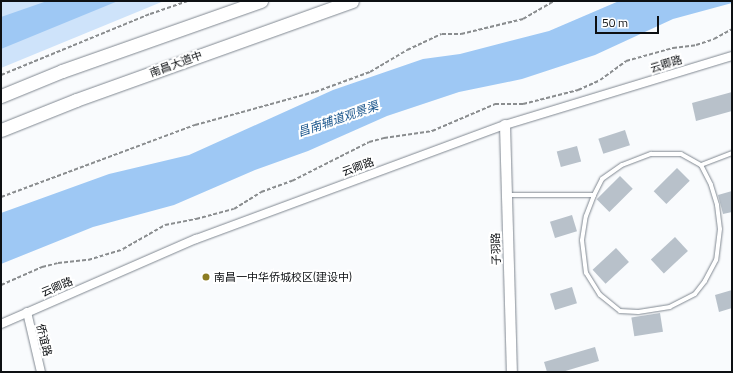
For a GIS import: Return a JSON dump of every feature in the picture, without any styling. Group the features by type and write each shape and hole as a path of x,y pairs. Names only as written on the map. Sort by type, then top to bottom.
{"highway":[{"path":"1,96 62,71 261,1"},
{"name":"南昌大道中","path":"1,130 76,100 352,1"}],"street":[{"name":"云卿路","path":"1,324 196,239 505,125 732,56"},
{"name":"子羽路","path":"505,125 512,372"},
{"name":"侨谊路","path":"26,312 41,372"}],"lane":[{"path":"701,165 732,153"},
{"path":"651,154 681,154 701,165 711,185 717,206 720,229 716,260 706,281 695,294 670,307 638,312 620,311 600,295 586,273 582,240 586,216 594,195 602,178 622,165 651,154"},
{"path":"507,195 594,195"}],"path":[{"path":"1,75 150,14 187,1"},
{"path":"1,197 195,125 315,92 370,72 407,50 442,34 461,34 523,19 554,1"},
{"path":"1,285 42,267 58,263 88,260 117,251 165,225 234,209 262,192 292,181 369,142 384,138 432,131 495,104 523,104 578,90 600,80 626,61 673,48 702,43 714,39 732,29"}],"shaded area":[{"path":"1,1 164,1 1,68"}],"water":[{"path":"47,1 118,1 1,49 1,17"},
{"name":"昌南辅道观景渠","path":"619,1 732,1 732,3 673,19 595,55 522,79 459,92 387,116 308,151 255,170 174,205 93,227 1,264 1,213 109,174 189,155 333,90 423,59 460,54 549,31"}],"building":[{"path":"732,92 732,111 696,121 692,103"},
{"path":"625,130 630,145 603,154 598,139"},
{"path":"577,146 581,161 561,167 557,151"},
{"path":"677,168 690,181 666,204 654,191"},
{"path":"620,176 633,189 609,212 597,199"},
{"path":"732,191 732,212 723,214 718,195"},
{"path":"572,215 577,231 555,238 550,222"},
{"path":"675,237 688,251 664,273 651,260"},
{"path":"616,248 629,262 606,284 593,270"},
{"path":"572,287 577,303 555,310 550,294"},
{"path":"732,290 732,308 719,312 715,295"},
{"path":"660,313 663,332 634,336 631,318"},
{"path":"595,347 599,361 562,372 547,372 544,362"}],"place":[{"name":"南昌一中华侨城校区(建设中)","path":"206,277"}]}
